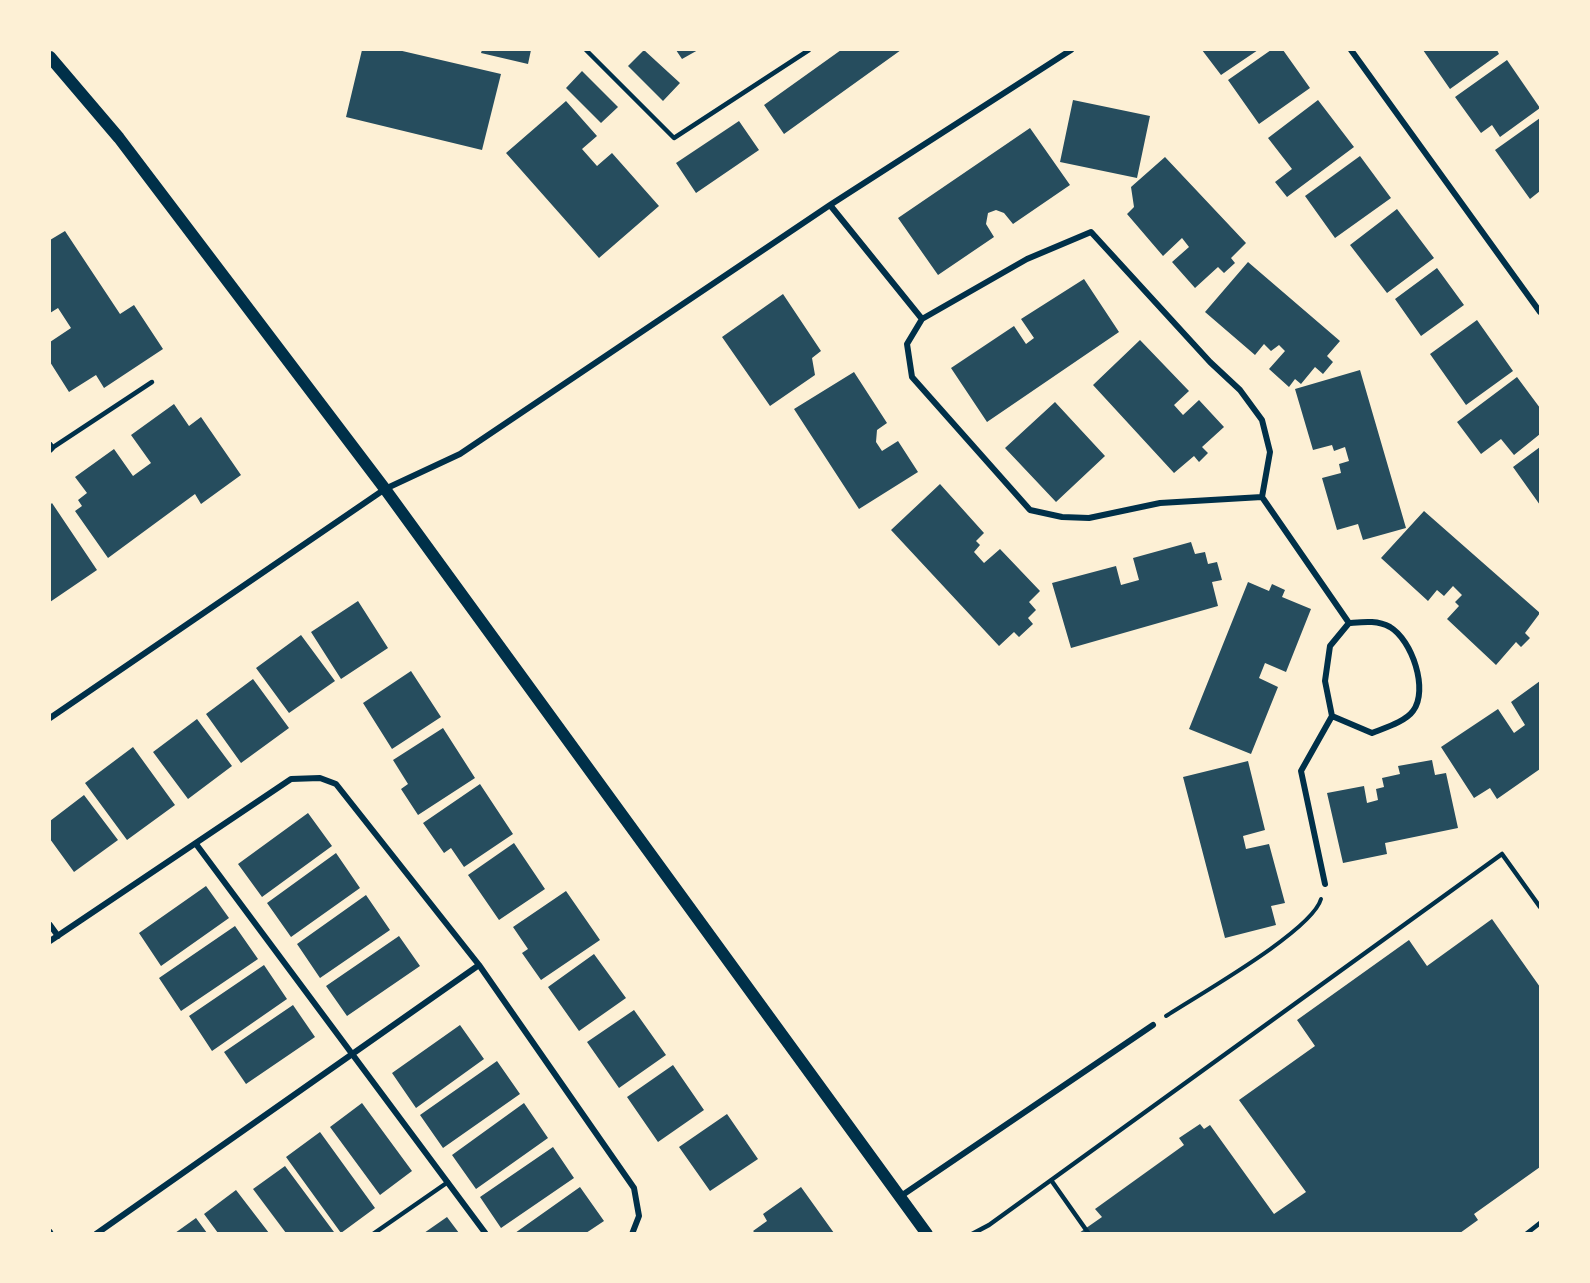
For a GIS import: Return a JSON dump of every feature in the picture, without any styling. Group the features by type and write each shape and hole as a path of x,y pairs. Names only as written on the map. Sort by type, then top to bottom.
{"main road":[{"path":"50,55 119,138 385,489 927,1233"}],"street":[{"path":"50,718 385,489 460,454 830,205 1071,50"},
{"path":"1351,50 1540,312"},
{"path":"830,205 922,319"},
{"path":"1262,497 1160,503 1089,518 1062,517 1030,510 912,377 907,344 922,319 1026,259 1091,232 1210,362 1240,390 1262,420 1270,452 1262,497 1349,623"},
{"path":"1325,884 1301,771 1332,716 1325,681 1330,646 1349,623 1371,621 1391,627 1405,642 1416,664 1419,691 1413,711 1394,724 1372,733 1332,716"},
{"path":"50,941 291,779 320,778 336,784 478,966 634,1188 639,1216 633,1233"},
{"path":"196,844 486,1233"},
{"path":"50,926 58,936"},
{"path":"96,1233 478,966"},
{"path":"901,1196 1153,1025"}],"lane":[{"path":"50,55 54,50"},
{"path":"586,50 674,138 809,50"},
{"path":"50,448 152,382"},
{"path":"972,1233 1051,1180 1502,854 1540,907"},
{"path":"1051,1180 1089,1233"},
{"path":"373,1233 448,1182"},
{"path":"1526,1233 1540,1223"}],"path":[{"path":"1153,1025 1294,932 1319,906 1325,884"}],"building":[{"path":"362,50 398,50 501,74 482,150 346,117"},
{"path":"482,50 531,50 528,64 481,53"},
{"path":"644,50 680,83 663,101 628,66"},
{"path":"676,50 698,50 682,59"},
{"path":"841,50 901,50 784,134 764,105"},
{"path":"1202,50 1258,50 1221,75"},
{"path":"1271,50 1283,50 1310,88 1259,124 1228,80"},
{"path":"1423,50 1497,50 1499,54 1450,89"},
{"path":"1507,60 1540,108 1500,137 1492,125 1481,133 1455,97"},
{"path":"582,71 618,107 601,123 566,88"},
{"path":"1073,100 1150,116 1137,178 1060,162"},
{"path":"1318,100 1354,147 1287,197 1275,182 1292,169 1268,138"},
{"path":"566,101 597,136 582,149 597,166 612,153 659,206 599,258 506,153"},
{"path":"1540,118 1540,191 1530,199 1495,150"},
{"path":"739,121 759,150 696,193 676,163"},
{"path":"1030,128 1070,185 1013,224 1004,213 996,210 988,213 986,224 994,237 938,275 898,218"},
{"path":"1360,156 1391,198 1335,238 1305,196"},
{"path":"1165,157 1246,243 1231,258 1235,263 1224,273 1218,267 1195,288 1172,262 1189,247 1182,238 1163,256 1127,214 1134,207 1131,187"},
{"path":"1397,209 1434,258 1387,293 1350,245"},
{"path":"65,231 120,314 134,305 163,349 104,388 96,375 69,392 50,362 50,342 71,328 58,308 50,313 50,240"},
{"path":"1248,262 1340,341 1327,356 1333,362 1323,374 1315,367 1301,384 1295,379 1289,387 1269,369 1285,351 1279,345 1271,351 1264,344 1255,355 1205,312"},
{"path":"1437,268 1464,305 1421,336 1395,299"},
{"path":"1084,279 1119,332 987,422 951,368 1014,326 1026,344 1034,338 1021,319"},
{"path":"783,294 821,351 812,358 815,375 770,406 722,337"},
{"path":"1477,320 1513,371 1466,405 1430,354"},
{"path":"1140,340 1189,391 1174,405 1183,415 1199,400 1224,427 1202,447 1208,453 1199,462 1194,456 1174,473 1093,385"},
{"path":"1360,370 1406,528 1363,540 1358,524 1337,530 1322,478 1341,473 1339,464 1349,461 1345,447 1334,451 1332,445 1313,450 1295,389"},
{"path":"854,372 887,423 877,430 876,442 882,451 898,441 918,472 859,509 794,409"},
{"path":"1517,377 1540,408 1540,434 1514,455 1501,439 1481,454 1457,422"},
{"path":"1055,402 1105,456 1056,502 1005,448"},
{"path":"174,404 189,426 201,417 241,475 201,504 195,494 108,558 75,511 82,506 78,500 87,493 75,477 114,449 133,476 151,463 131,435"},
{"path":"1540,447 1540,505 1513,467"},
{"path":"940,484 984,533 976,541 980,545 974,552 984,563 1000,549 1040,591 1029,602 1036,610 1028,618 1033,624 1019,637 1014,632 999,646 891,530"},
{"path":"52,503 97,570 50,602 50,505"},
{"path":"1424,511 1540,613 1525,633 1530,638 1521,647 1516,642 1496,665 1447,619 1459,606 1455,602 1462,595 1453,586 1444,596 1437,590 1428,601 1381,558"},
{"path":"1191,542 1195,554 1205,552 1208,564 1217,562 1222,580 1212,582 1218,606 1071,648 1052,583 1116,566 1121,585 1139,580 1133,558"},
{"path":"1248,582 1269,591 1272,584 1285,590 1282,597 1311,609 1286,672 1265,663 1259,678 1278,687 1251,754 1189,729"},
{"path":"358,601 388,648 341,679 311,632"},
{"path":"301,635 335,681 289,713 256,668"},
{"path":"411,671 441,717 392,749 363,703"},
{"path":"253,679 289,728 241,763 206,714"},
{"path":"1540,681 1540,769 1497,799 1490,788 1474,798 1441,747 1498,709 1514,733 1525,725 1511,702"},
{"path":"197,719 232,766 188,799 153,752"},
{"path":"443,728 475,778 418,815 401,789 408,784 393,760"},
{"path":"133,747 175,805 127,840 85,783"},
{"path":"1432,760 1435,775 1446,773 1458,828 1385,843 1387,854 1343,863 1327,793 1364,786 1367,803 1378,800 1376,789 1384,787 1382,778 1400,774 1398,766"},
{"path":"1248,761 1265,830 1243,836 1246,849 1269,844 1285,903 1271,906 1276,925 1225,938 1183,777"},
{"path":"480,784 513,834 464,867 451,848 444,853 423,823"},
{"path":"84,795 118,840 74,872 50,839 50,821"},
{"path":"308,813 332,846 262,897 238,864"},
{"path":"514,843 545,889 499,920 468,875"},
{"path":"336,853 360,888 291,937 267,903"},
{"path":"206,886 229,918 161,966 139,933"},
{"path":"566,891 600,940 541,980 522,953 528,949 513,927"},
{"path":"366,895 390,930 320,978 297,944"},
{"path":"1492,919 1540,987 1540,1167 1474,1214 1478,1220 1460,1233 1079,1233 1102,1217 1095,1209 1184,1145 1179,1138 1200,1124 1204,1129 1210,1125 1274,1214 1306,1192 1239,1100 1315,1046 1297,1020 1409,940 1427,966"},
{"path":"235,926 258,959 181,1011 159,978"},
{"path":"399,936 420,966 347,1016 326,986"},
{"path":"594,954 626,998 579,1031 548,987"},
{"path":"264,965 287,999 212,1051 189,1016"},
{"path":"293,1005 315,1037 246,1084 224,1052"},
{"path":"634,1010 666,1055 619,1088 587,1042"},
{"path":"460,1025 484,1059 416,1108 392,1073"},
{"path":"497,1061 520,1094 443,1148 420,1115"},
{"path":"673,1065 704,1110 658,1142 627,1097"},
{"path":"362,1103 412,1171 380,1195 330,1127"},
{"path":"524,1103 548,1138 476,1189 452,1155"},
{"path":"727,1114 758,1159 710,1191 679,1147"},
{"path":"320,1132 375,1208 341,1233 286,1157"},
{"path":"553,1147 574,1178 501,1228 480,1197"},
{"path":"285,1166 334,1232 286,1233 253,1189"},
{"path":"580,1187 604,1221 586,1233 515,1233"},
{"path":"801,1187 834,1233 755,1233 753,1231 767,1221 763,1214"},
{"path":"236,1190 269,1233 218,1233 204,1214"},
{"path":"447,1217 459,1233 424,1233"},
{"path":"196,1218 207,1233 175,1233"}]}
